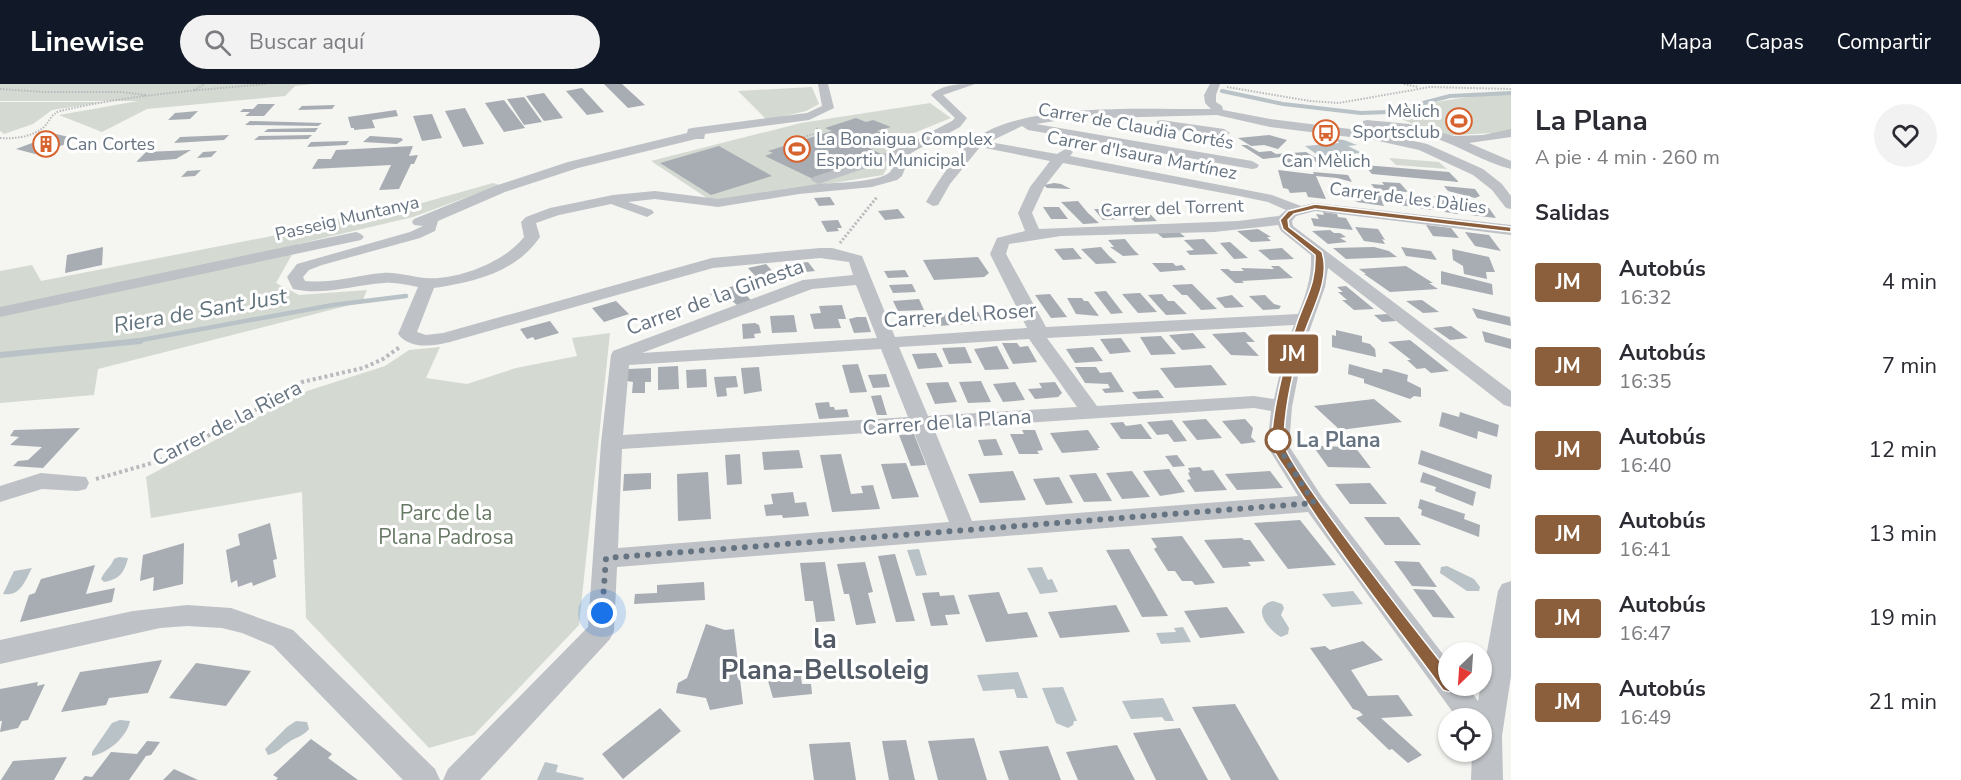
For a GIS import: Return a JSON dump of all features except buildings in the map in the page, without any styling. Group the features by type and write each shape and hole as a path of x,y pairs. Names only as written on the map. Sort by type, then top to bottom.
{"street":[{"name":"Passeig Muntanya","path":"0,312 302,249 431,219 500,189 573,165 702,134 809,116 828,108 823,84"},
{"path":"1215,84 1210,95 1211,104 1224,111 1270,123 1374,136 1423,147 1452,158 1487,179 1499,189 1511,205"},
{"path":"749,198 748,194 754,188 791,182 810,182 905,151 960,120 960,116 937,95 941,91 966,87"},
{"path":"933,202 944,183 977,143 1013,124 1067,115 1255,109 1324,121 1400,125 1452,140 1491,160 1511,165"},
{"path":"1105,115 1224,133"},
{"path":"1034,234 1025,213 1038,184 1059,159 1105,115"},
{"name":"Carrer de Claudia Cortés","path":"1013,124 1252,165"},
{"path":"1452,140 1483,139 1511,133"},
{"name":"Carrer d'Isaura Martínez","path":"977,143 1259,196 1298,210"},
{"path":"431,219 430,228 415,236 316,262 303,267 295,277 299,285 316,288 382,278 414,279 427,283 459,278 509,260 524,248 532,237 528,222 539,216 614,199 655,195 709,203 799,190 861,185 892,177 900,170 905,151"},
{"path":"1487,179 1511,182"},
{"path":"614,199 625,206 647,213"},
{"name":"Carrer de les Dàlies","path":"1298,210 1315,207 1328,208 1511,230"},
{"path":"1298,210 1284,220 1286,228 1511,401"},
{"name":"Carrer del Torrent","path":"1034,333 1038,326 998,254 1002,241 1062,231 1243,225 1284,220"},
{"path":"427,283 425,296 413,314 407,334 424,341 472,331 712,263 832,253 856,259 862,279 964,529"},
{"path":"1319,254 1320,271 1317,287 1303,319 1282,407 1278,446 1314,503 1466,708"},
{"name":"Carrer de la Ginesta","path":"620,358 809,284 862,279"},
{"name":"Carrer del Roser","path":"620,358 1303,319"},
{"path":"1034,333 1092,413"},
{"path":"459,780 601,631 612,443 620,358"},
{"name":"Carrer de la Plana","path":"612,443 1254,402 1282,407"},
{"path":"0,494 40,481 78,483"},
{"path":"606,558 1314,503"},
{"path":"1485,708 1511,591"},
{"path":"0,652 174,615 216,616 258,628 284,638 424,780"},
{"path":"1485,762 1487,780"}],"path":[{"path":"194,90 204,84"},
{"path":"0,138 10,139 30,135 46,124 49,118 57,112 194,90 267,84"},
{"path":"1404,84 1424,87 1511,89"},
{"path":"1231,87 1333,103 1355,102 1424,87"},
{"path":"0,89 43,94 120,92 153,96"},
{"path":"832,253 892,177"},
{"name":"Carrer de la Riera","path":"78,483 159,461 244,417 302,382 363,368 383,359 413,338"}],"green space":[{"path":"0,84 312,84 295,86 285,96 147,109 102,132 59,115 138,101 0,101"},
{"path":"812,87 819,104 806,111 767,120 738,91"},
{"name":"Mèlich Sportsclub","path":"1488,94 1511,94 1511,132 1438,136 1383,110"},
{"path":"0,102 104,102 52,110 33,124 4,134 0,131"},
{"name":"La Bonaigua Complex Esportiu Municipal","path":"930,103 951,118 904,137 883,175 713,202 651,161 801,123"},
{"path":"1389,158 1439,162 1447,169 1396,165"},
{"path":"493,183 500,185 413,217 298,244 276,283 299,295 367,290 362,302 98,369 94,395 0,403 0,271 32,265 41,281 277,235 301,224 390,212"},
{"name":"Parc de la Plana Padrosa","path":"610,333 579,625 474,735 429,748 306,618 302,492 151,518 146,477 307,391 385,366 409,350 440,347 426,378 467,384 516,368 577,356 572,338"}],"shaded area":[{"path":"1336,139 1357,145 1348,146 1362,153 1319,156 1305,146 1339,143"},
{"path":"919,549 927,575 916,576 907,550"},
{"path":"128,558 125,568 118,577 104,582 101,579 102,576 114,559"},
{"path":"1447,566 1474,579 1480,587 1479,591 1467,591 1440,573 1441,567"},
{"path":"1042,567 1048,580 1052,579 1058,592 1040,594 1027,568"},
{"path":"32,568 18,591 3,594 14,571"},
{"path":"1353,591 1363,604 1332,607 1322,594"},
{"path":"1273,601 1282,604 1284,608 1281,615 1289,628 1288,634 1281,637 1267,624 1262,613 1266,604"},
{"path":"1183,627 1191,642 1161,644 1156,633 1176,632 1174,628"},
{"path":"1018,672 1028,698 1017,698 1014,689 983,691 977,675"},
{"path":"1063,687 1077,721 1074,721 1073,725 1068,728 1056,723 1042,688"},
{"path":"1163,698 1174,721 1165,721 1162,717 1131,719 1122,701"},
{"path":"120,720 130,721 125,733 104,752 92,756 92,752 112,723"},
{"path":"296,721 307,722 309,729 268,755 265,749"},
{"path":"545,762 558,765 556,772 584,778 583,780 537,780"}],"waterway":[{"name":"Riera de Sant Just","path":"1222,91 1283,104 1361,113 1388,112 1450,96 1511,93"},
{"name":"Riera de Sant Just","path":"131,342 333,305 406,296"},
{"name":"Riera de Sant Just","path":"131,342 140,341"},
{"name":"Riera de Sant Just","path":"0,355 131,342"},
{"name":"Riera de Sant Just","path":"125,343 131,342"}],"bus line":[{"name":"JM","path":"1438,670 1314,503 1278,446 1282,407 1295,346 1303,319 1317,287 1320,271 1319,254 1286,228 1284,220 1291,213 1315,207 1511,230"}],"place":[{"name":"Mèlich Sportsclub","path":"1459,121"},
{"name":"Can Mèlich","path":"1326,133"},
{"name":"Can Cortes","path":"46,144"},
{"name":"La Bonaigua Complex Esportiu Municipal","path":"797,149"},
{"name":"La Plana","path":"1278,440"}],"district":[{"name":"la Plana-Bellsoleig","path":"825,654"}],"route":[{"path":"602,613 606,558 1314,503 1278,446 1278,440"}]}
